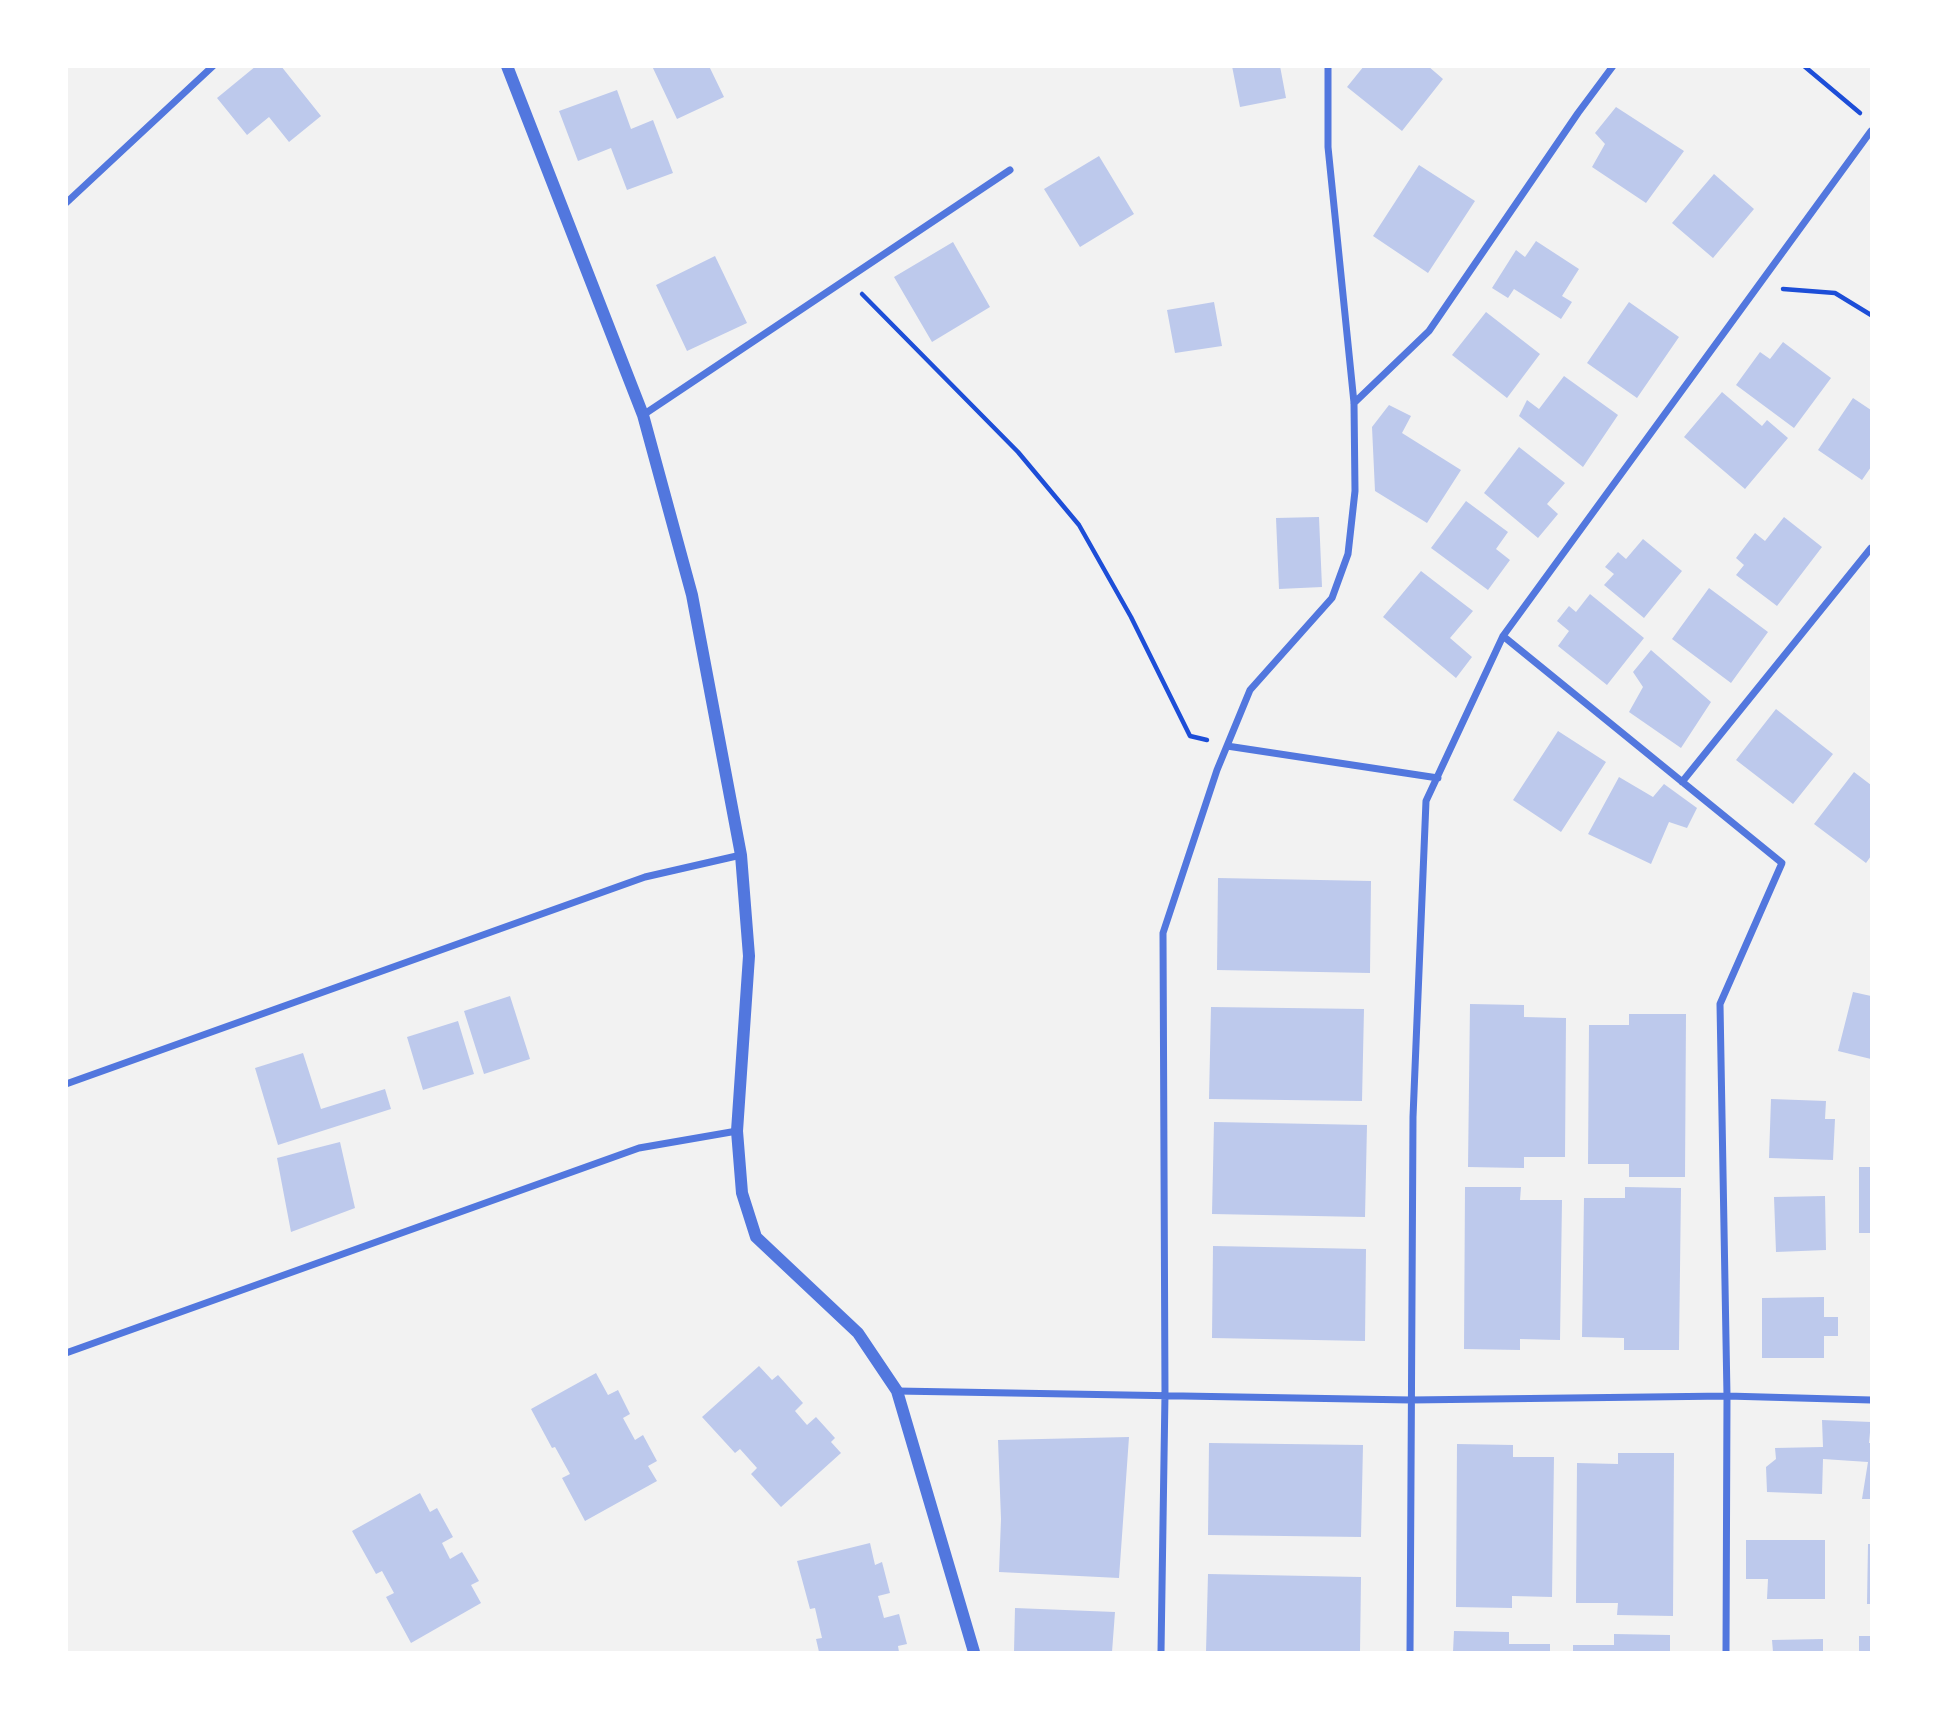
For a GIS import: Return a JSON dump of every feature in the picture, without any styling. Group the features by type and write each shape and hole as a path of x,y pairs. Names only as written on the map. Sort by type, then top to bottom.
{"street":[{"path":"66,204 213,66"},
{"path":"507,66 643,415 692,595 741,855 749,956 737,1131 742,1193 756,1237 858,1333 897,1391 974,1653"},
{"path":"1161,1653 1165,1394 1163,933 1217,770 1250,690 1332,598 1348,554 1355,491 1353,402 1328,147 1328,66"},
{"path":"1353,402 1429,331 1613,66"},
{"path":"1410,1653 1413,1103 1426,802 1503,636 1871,131"},
{"path":"643,415 1010,170"},
{"path":"1682,782 1871,548"},
{"path":"1503,636 1782,863 1720,1004 1727,1396 1726,1653"},
{"path":"1227,746 1438,778"},
{"path":"66,1084 645,877 741,855"},
{"path":"66,1353 639,1148 737,1131"},
{"path":"897,1391 1411,1399 1727,1396 1871,1400"}],"path":[{"path":"1804,66 1862,115"},
{"path":"847,279 1018,452 1079,525 1131,617 1190,736 1227,746"},
{"path":"1758,287 1835,293 1871,315"}],"building":[{"path":"256,66 281,66 321,116 289,142 269,117 247,135 217,98"},
{"path":"652,66 709,66 724,97 677,119"},
{"path":"1232,66 1280,66 1286,98 1240,107"},
{"path":"1364,66 1428,66 1443,79 1402,131 1347,87"},
{"path":"617,90 631,129 653,120 673,173 627,190 611,148 578,161 559,111"},
{"path":"1616,107 1684,151 1646,203 1592,167 1605,144 1595,133"},
{"path":"1099,156 1134,214 1080,247 1044,189"},
{"path":"1419,165 1475,201 1428,273 1373,236"},
{"path":"1714,174 1754,209 1713,258 1672,223"},
{"path":"1536,241 1579,269 1562,296 1572,302 1561,319 1514,289 1508,298 1492,288 1516,250 1525,257"},
{"path":"953,242 990,307 932,342 894,277"},
{"path":"715,256 747,323 687,351 656,285"},
{"path":"1214,302 1222,346 1175,353 1167,310"},
{"path":"1629,302 1679,337 1637,398 1587,363"},
{"path":"1486,312 1540,354 1507,398 1452,355"},
{"path":"1783,342 1831,378 1794,428 1736,385 1760,352 1770,359"},
{"path":"1564,376 1618,415 1583,467 1519,416 1527,400 1539,409"},
{"path":"1722,392 1762,426 1767,420 1788,438 1745,489 1684,437"},
{"path":"1853,398 1871,410 1871,467 1862,480 1818,450"},
{"path":"1389,405 1411,416 1402,433 1461,470 1427,523 1375,491 1372,427"},
{"path":"1519,447 1565,483 1547,504 1558,514 1538,538 1484,493"},
{"path":"1466,501 1508,532 1496,549 1510,560 1488,590 1431,548"},
{"path":"1319,517 1322,587 1279,589 1276,518"},
{"path":"1784,517 1822,547 1777,606 1736,575 1744,565 1736,558 1755,533 1765,541"},
{"path":"1643,539 1682,571 1644,618 1604,585 1614,574 1605,567 1618,552 1626,559"},
{"path":"1421,571 1473,611 1450,638 1472,657 1456,678 1383,617"},
{"path":"1709,588 1768,632 1731,683 1672,639"},
{"path":"1590,594 1644,638 1607,685 1558,646 1569,631 1557,621 1569,606 1576,612"},
{"path":"1651,650 1711,702 1681,748 1629,712 1643,687 1633,672"},
{"path":"1776,709 1833,754 1793,804 1736,760"},
{"path":"1558,731 1606,762 1561,832 1513,800"},
{"path":"1854,772 1871,785 1871,856 1866,863 1814,824"},
{"path":"1619,777 1653,797 1664,784 1697,808 1687,828 1669,822 1651,864 1588,834"},
{"path":"1218,878 1371,881 1370,973 1217,970"},
{"path":"1853,992 1871,996 1871,1059 1838,1051"},
{"path":"510,996 530,1059 484,1074 464,1011"},
{"path":"1470,1004 1524,1005 1524,1017 1566,1018 1565,1157 1524,1157 1524,1168 1468,1167"},
{"path":"1211,1007 1364,1009 1362,1101 1209,1099"},
{"path":"1629,1014 1686,1014 1685,1177 1629,1177 1629,1164 1588,1164 1589,1025 1629,1025"},
{"path":"458,1021 474,1074 423,1090 407,1037"},
{"path":"303,1053 321,1109 385,1089 391,1109 278,1145 255,1068"},
{"path":"1771,1099 1826,1101 1825,1119 1835,1119 1833,1160 1769,1158"},
{"path":"1214,1122 1367,1125 1365,1217 1212,1214"},
{"path":"340,1142 355,1208 291,1232 277,1158"},
{"path":"1859,1167 1871,1167 1871,1233 1859,1233"},
{"path":"1465,1187 1521,1187 1520,1200 1562,1200 1560,1340 1520,1339 1520,1350 1464,1349"},
{"path":"1625,1187 1681,1188 1679,1350 1624,1350 1624,1338 1582,1337 1584,1198 1625,1198"},
{"path":"1825,1196 1826,1250 1776,1252 1774,1197"},
{"path":"1213,1246 1366,1249 1365,1341 1212,1338"},
{"path":"1824,1297 1824,1317 1838,1317 1838,1336 1824,1336 1824,1358 1762,1358 1762,1298"},
{"path":"759,1366 772,1380 778,1375 803,1403 795,1411 807,1425 816,1417 835,1438 831,1442 841,1453 781,1507 751,1474 757,1468 740,1449 735,1453 702,1417"},
{"path":"596,1373 608,1395 618,1390 630,1414 623,1418 635,1440 643,1435 657,1461 648,1466 657,1481 585,1521 562,1478 570,1474 531,1409"},
{"path":"1822,1420 1871,1422 1871,1499 1862,1499 1868,1462 1823,1459 1822,1494 1767,1492 1766,1467 1776,1459 1775,1448 1823,1447"},
{"path":"1129,1437 1119,1578 999,1572 1001,1519 998,1440"},
{"path":"1209,1443 1363,1445 1361,1537 1208,1535"},
{"path":"1457,1444 1513,1445 1513,1457 1554,1457 1552,1597 1512,1596 1512,1608 1456,1607"},
{"path":"1618,1453 1674,1453 1673,1616 1617,1615 1618,1603 1576,1603 1577,1463 1618,1464"},
{"path":"420,1493 430,1512 437,1508 453,1537 442,1543 450,1559 462,1552 479,1581 471,1585 481,1603 411,1643 386,1597 394,1593 382,1571 376,1574 352,1531"},
{"path":"1746,1540 1825,1540 1825,1599 1767,1599 1768,1579 1746,1579"},
{"path":"870,1543 875,1565 882,1562 890,1593 878,1596 884,1618 899,1614 907,1644 898,1646 899,1652 819,1652 816,1639 822,1638 815,1608 810,1609 797,1561"},
{"path":"1868,1544 1871,1544 1871,1604 1867,1604"},
{"path":"1208,1574 1361,1577 1360,1652 1206,1652"},
{"path":"1015,1608 1115,1612 1112,1652 1014,1652"},
{"path":"1454,1631 1509,1632 1509,1644 1550,1644 1550,1652 1453,1652"},
{"path":"1614,1634 1670,1635 1670,1652 1573,1652 1573,1645 1614,1645"},
{"path":"1859,1636 1871,1636 1871,1652 1859,1652"},
{"path":"1823,1639 1823,1652 1773,1652 1772,1640"}]}
